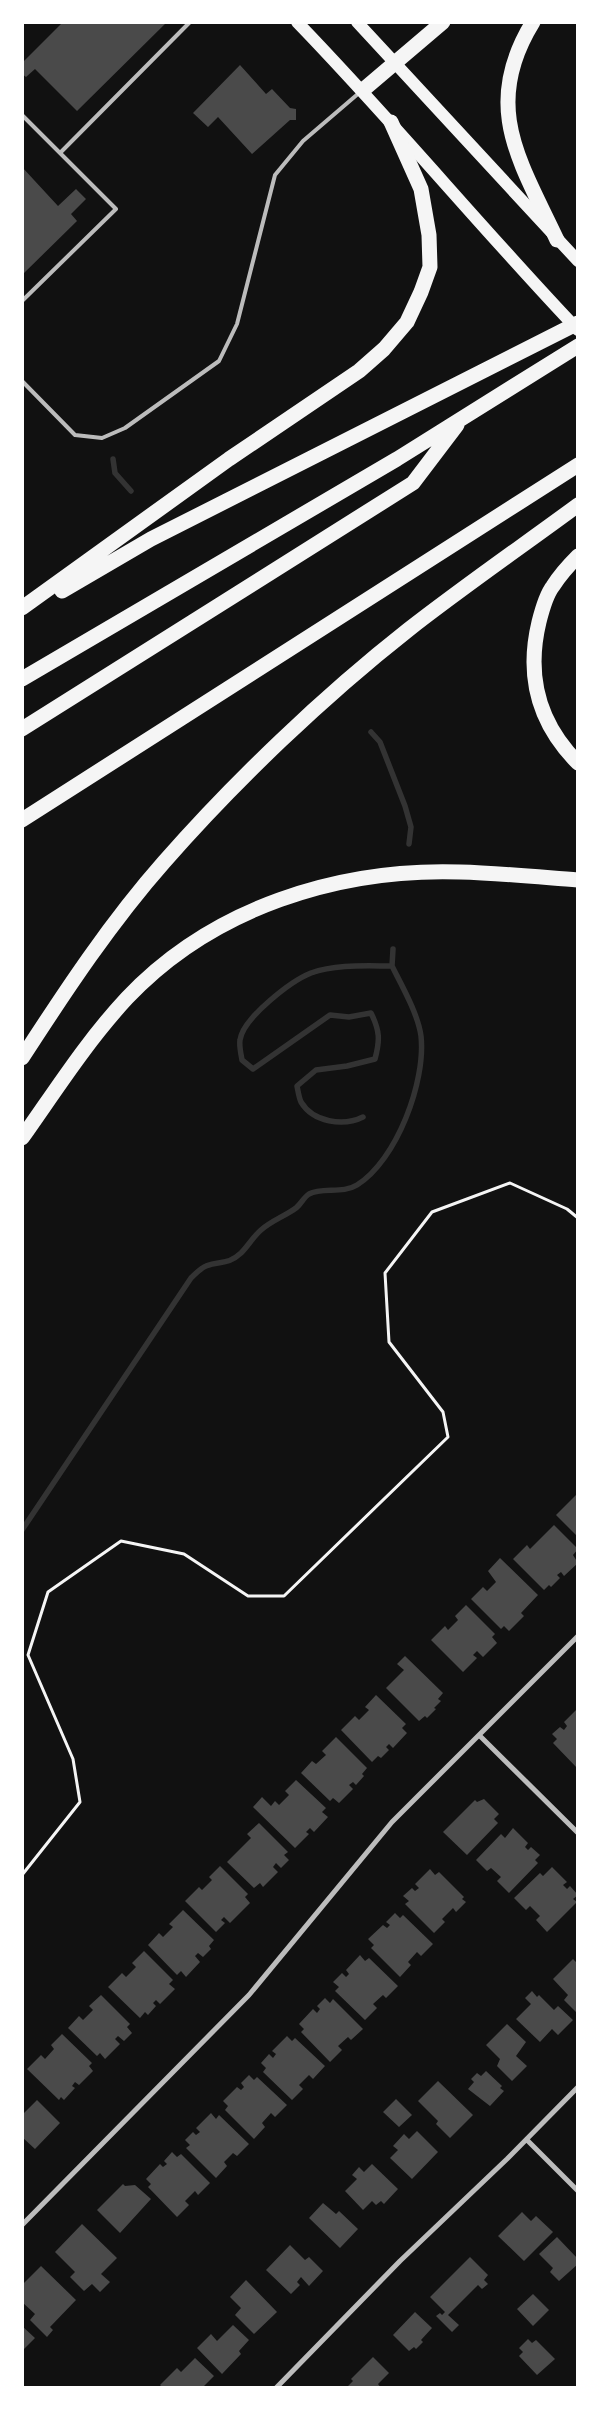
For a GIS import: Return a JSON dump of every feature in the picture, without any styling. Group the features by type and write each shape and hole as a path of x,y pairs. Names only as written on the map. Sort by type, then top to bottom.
{"highway":[{"path":"363,90 443,22"},
{"path":"533,22 512,64 507,85 508,112 513,143 556,240"},
{"path":"22,608 230,459 360,371 384,349 406,322 421,292 430,267 429,235 421,189 391,122"},
{"path":"22,613 150,539 540,344 578,323"},
{"path":"22,679 396,459 578,346"},
{"path":"22,729 413,483 462,418"},
{"path":"22,820 578,466"},
{"path":"22,1058 66,991 134,900 163,863 229,792 319,706 408,630 578,505"},
{"path":"578,556 552,587 541,613 535,641 534,678 544,716 559,745 578,763"},
{"path":"22,1138 89,1042 128,997 201,937 235,918 271,902 313,887 364,877 460,872 578,880"}],"main road":[{"path":"297,22 363,90 532,281 578,330"},
{"path":"357,22 556,240 578,261"}],"street":[{"path":"22,2225 249,1995 392,1822 578,1636"},
{"path":"479,1735 578,1833"},
{"path":"276,2388 400,2261 527,2140 578,2087"},
{"path":"527,2140 578,2191"}],"lane":[{"path":"60,153 190,22"},
{"path":"22,381 75,435 102,438 126,428 219,361 238,324 276,175 303,142 363,90"},
{"path":"22,114 116,209 22,301"}],"path":[{"path":"22,1875 80,1802 73,1759 28,1656 48,1592 121,1541 184,1554 248,1596 284,1596 448,1437 443,1412 389,1342 384,1273 432,1212 510,1183 567,1209 578,1218"}],"building":[{"path":"63,22 167,22 77,111 35,69 26,77 22,74 22,63"},
{"path":"240,65 266,94 272,89 290,108 296,109 296,120 290,120 252,154 218,117 208,127 193,113"},
{"path":"22,167 58,206 76,189 86,199 71,214 77,221 22,275"},
{"path":"578,1493 578,1537 556,1515"},
{"path":"554,1525 578,1549 573,1555 578,1563 564,1576 561,1572 557,1575 560,1578 551,1587 549,1585 544,1590 513,1559 527,1545 530,1549"},
{"path":"500,1558 538,1595 521,1613 524,1616 509,1631 504,1626 501,1629 471,1599 483,1587 487,1591 496,1582 488,1571"},
{"path":"466,1605 495,1634 492,1637 497,1643 483,1657 477,1651 473,1655 477,1658 463,1672 431,1640 445,1626 448,1630 458,1620 455,1616"},
{"path":"405,1656 443,1693 438,1699 441,1701 434,1708 436,1709 427,1718 425,1716 419,1721 386,1688 404,1670 397,1664"},
{"path":"376,1695 406,1724 402,1728 407,1733 393,1748 389,1744 386,1747 389,1750 381,1758 378,1756 372,1762 341,1730 355,1716 359,1720 369,1710 365,1707"},
{"path":"578,1708 578,1769 553,1743 557,1739 552,1734 560,1727 564,1730 567,1726 564,1722"},
{"path":"336,1737 367,1768 362,1774 364,1776 356,1785 353,1782 349,1785 353,1789 339,1803 333,1798 330,1801 301,1773 312,1761 316,1764 326,1755 322,1751"},
{"path":"296,1780 326,1808 322,1812 328,1817 314,1832 310,1828 306,1832 309,1834 295,1848 253,1807 262,1797 271,1806 275,1801 279,1805 289,1795 285,1791"},
{"path":"484,1799 499,1814 494,1819 498,1823 467,1855 443,1832 475,1800 477,1802"},
{"path":"259,1823 288,1852 284,1855 289,1860 281,1868 276,1863 273,1867 278,1872 263,1887 260,1883 254,1888 227,1862 251,1838 247,1834"},
{"path":"513,1828 528,1843 525,1847 528,1850 531,1847 540,1855 535,1860 538,1863 509,1893 497,1881 501,1877 491,1868 487,1871 476,1860 501,1834 505,1838"},
{"path":"220,1866 248,1894 245,1897 250,1903 230,1923 224,1917 221,1920 225,1923 216,1932 185,1901 199,1887 202,1890 212,1880 209,1877"},
{"path":"552,1867 567,1882 563,1885 567,1889 570,1886 578,1895 573,1899 577,1902 547,1932 536,1920 540,1916 530,1906 526,1910 514,1898 540,1873 543,1876"},
{"path":"430,1869 435,1875 439,1872 464,1897 462,1899 466,1902 456,1912 453,1908 442,1919 445,1922 434,1933 405,1904 409,1901 403,1896 412,1888 415,1891 419,1888 415,1884"},
{"path":"183,1910 214,1940 209,1946 211,1949 203,1957 198,1953 195,1956 200,1962 186,1977 181,1971 177,1975 148,1945 159,1933 163,1937 173,1927 169,1924"},
{"path":"395,1913 400,1918 403,1915 433,1944 421,1956 417,1952 408,1962 411,1965 400,1977 371,1948 374,1945 368,1939 383,1925 387,1928 390,1925 386,1922"},
{"path":"144,1951 173,1980 169,1984 175,1989 160,2004 156,2000 153,2003 156,2006 148,2015 145,2012 140,2018 108,1987 122,1973 126,1977 136,1967 132,1963"},
{"path":"360,1955 365,1961 369,1958 398,1986 386,1998 383,1995 373,2004 377,2008 365,2020 335,1991 339,1987 333,1982 342,1973 346,1977 349,1974 346,1970"},
{"path":"573,1959 578,1964 578,2014 564,2000 568,1995 553,1979"},
{"path":"532,1991 537,1997 539,1995 554,2010 558,2006 573,2020 558,2035 552,2029 540,2042 516,2019 531,2004 525,1998"},
{"path":"101,1995 130,2024 127,2027 132,2033 124,2041 118,2036 115,2039 120,2044 105,2059 100,2053 97,2056 68,2028 79,2016 83,2020 93,2010 89,2006"},
{"path":"325,1998 330,2003 333,1999 363,2029 351,2040 348,2037 338,2046 342,2050 330,2062 301,2032 304,2029 299,2024 313,2009 317,2013 320,2009 317,2006"},
{"path":"507,2024 526,2042 516,2056 527,2066 512,2081 497,2066 500,2059 486,2045"},
{"path":"62,2034 92,2063 89,2066 93,2071 79,2085 75,2082 72,2086 75,2088 64,2100 61,2097 59,2100 27,2069 41,2055 45,2059 54,2049 51,2045"},
{"path":"287,2036 292,2041 295,2038 325,2066 313,2079 309,2075 299,2085 303,2089 292,2100 263,2072 266,2068 261,2063 269,2054 273,2058 276,2054 272,2051"},
{"path":"486,2071 502,2086 500,2088 504,2091 490,2106 468,2089 474,2082 471,2079 477,2073 481,2076"},
{"path":"249,2075 254,2080 257,2077 287,2105 275,2117 271,2113 262,2123 265,2127 254,2139 225,2110 228,2106 223,2101 237,2087 241,2090 244,2087 241,2083"},
{"path":"438,2081 473,2115 450,2138 436,2124 438,2121 418,2101"},
{"path":"396,2099 412,2115 399,2127 383,2112"},
{"path":"37,2100 60,2123 35,2149 22,2137 22,2115"},
{"path":"211,2113 216,2119 219,2115 249,2144 237,2156 233,2153 224,2162 227,2166 216,2178 186,2148 190,2145 185,2140 193,2132 196,2135 200,2132 196,2128"},
{"path":"417,2131 438,2152 412,2179 390,2158 398,2150 393,2146 404,2134 409,2139"},
{"path":"172,2152 177,2157 181,2154 210,2183 198,2195 195,2191 185,2201 189,2205 177,2217 148,2187 151,2184 146,2179 160,2164 163,2167 167,2164 164,2161"},
{"path":"372,2164 398,2189 384,2204 381,2201 376,2205 372,2201 363,2210 345,2191 357,2179 352,2175 359,2167 364,2172"},
{"path":"123,2184 125,2186 135,2185 151,2199 120,2233 97,2210"},
{"path":"323,2203 336,2214 339,2211 358,2229 340,2248 309,2218"},
{"path":"522,2212 531,2221 536,2216 553,2232 524,2261 498,2236"},
{"path":"82,2224 117,2258 101,2274 110,2282 100,2292 92,2284 84,2291 70,2277 75,2272 55,2252"},
{"path":"557,2237 578,2259 578,2264 559,2281 550,2272 553,2268 539,2254"},
{"path":"290,2245 305,2260 309,2257 323,2271 309,2286 301,2277 297,2282 300,2285 291,2294 266,2270"},
{"path":"470,2257 488,2275 484,2280 488,2284 482,2289 478,2285 448,2315 459,2325 452,2332 436,2316 440,2313 442,2315 445,2312 430,2297"},
{"path":"41,2266 76,2300 50,2327 53,2330 47,2337 30,2320 35,2314 22,2302 22,2285"},
{"path":"246,2280 277,2312 254,2334 235,2315 241,2308 230,2297"},
{"path":"533,2294 549,2310 533,2326 517,2309"},
{"path":"415,2312 432,2328 416,2349 414,2347 409,2351 393,2335"},
{"path":"233,2325 249,2340 239,2351 241,2354 222,2374 197,2348 211,2334 217,2341"},
{"path":"22,2326 35,2338 22,2351"},
{"path":"528,2339 532,2343 536,2340 555,2359 537,2375 519,2356 523,2352 519,2348"},
{"path":"373,2357 389,2373 378,2384 381,2388 346,2388 353,2381 351,2379"},
{"path":"195,2358 214,2376 202,2388 163,2388 160,2385 177,2368 181,2372"}],"waterway":[{"path":"113,459 115,473 131,491"},
{"path":"371,732 380,742 405,806 411,827 409,844"},
{"path":"363,1117 347,1122 329,1121 321,1118 306,1109 301,1102 297,1086 316,1070 347,1066 375,1059 378,1036 371,1013 349,1017 330,1015 253,1069 242,1060 240,1040 243,1031 259,1011 269,1001 302,977 331,968 392,966 393,949"},
{"path":"22,1530 191,1278 206,1266 232,1260 244,1250 261,1230 296,1208 309,1194 351,1188 371,1173 385,1158 406,1118 419,1075 421,1054 421,1036 417,1019 392,966"}]}
